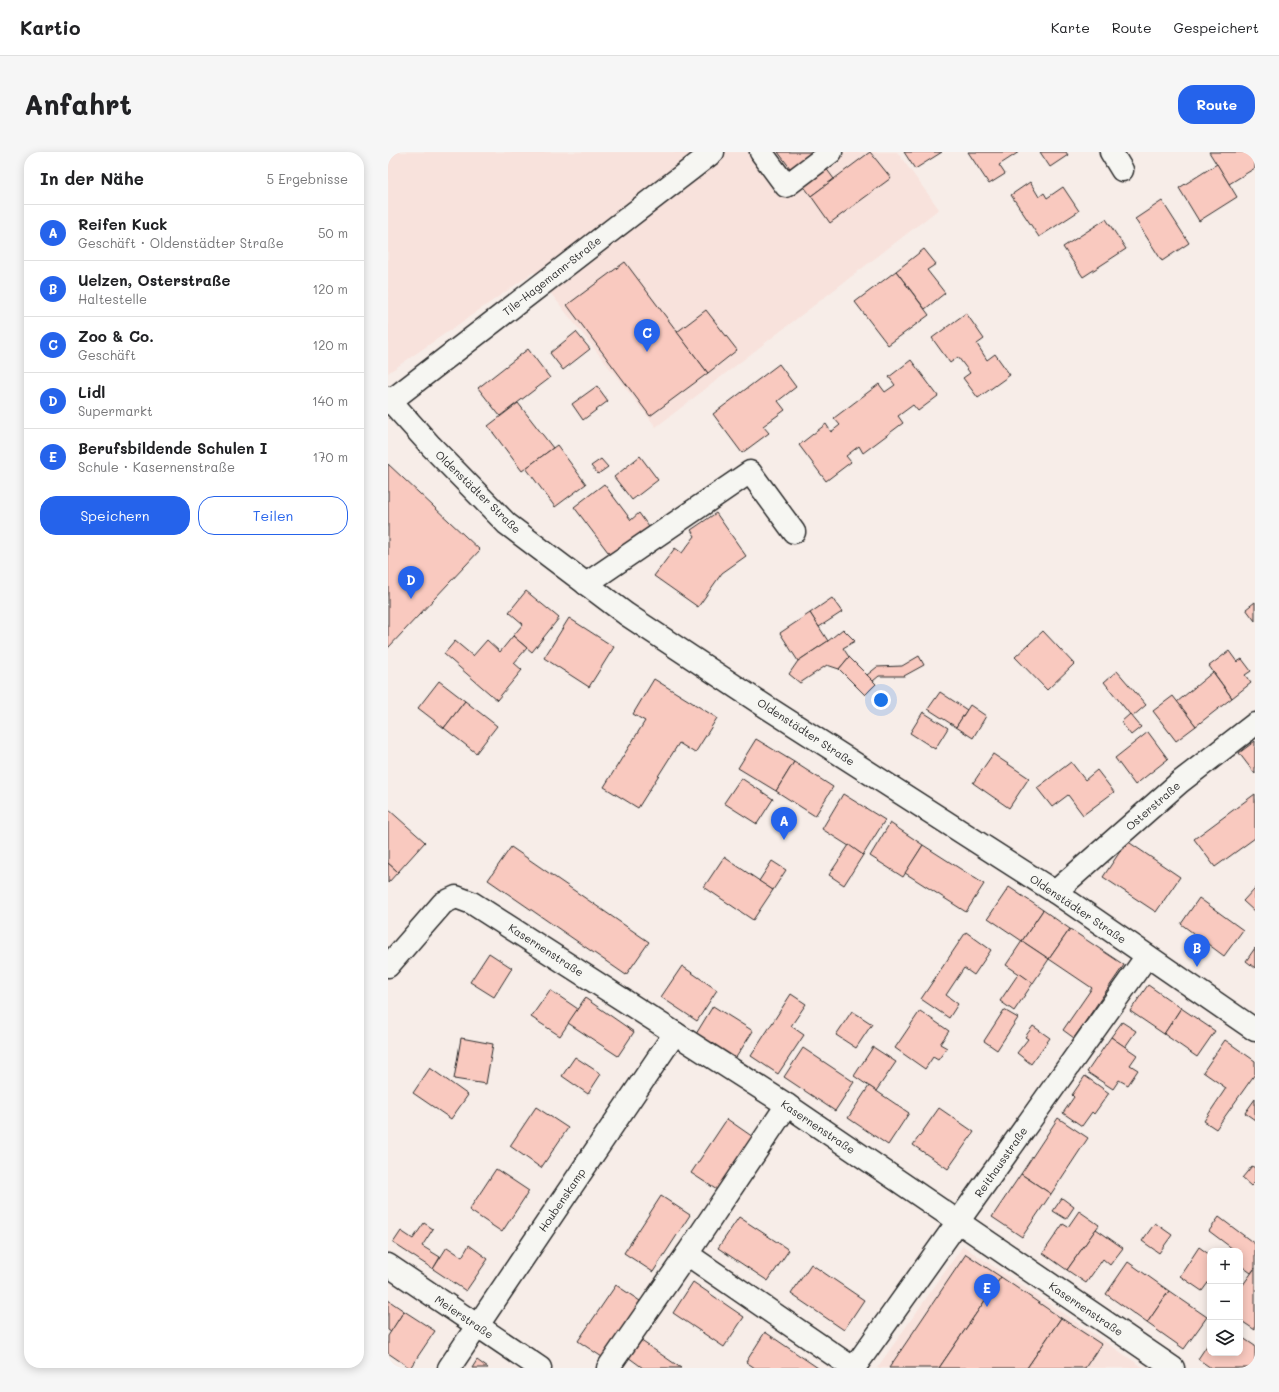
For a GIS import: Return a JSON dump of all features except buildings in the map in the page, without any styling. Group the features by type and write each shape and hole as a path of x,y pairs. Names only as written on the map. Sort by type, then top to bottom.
{"street":[{"name":"Tile-Hagemann-Straße","path":"389,401 713,152"},
{"path":"761,152 786,186 831,152"},
{"name":"Oldenstädter Straße","path":"389,401 507,524 626,614 758,701 1055,892 1255,1030"},
{"path":"586,584 750,472 794,532"},
{"name":"Osterstraße","path":"1055,892 1180,782 1255,724"},
{"name":"Kasernenstraße","path":"388,966 443,903 456,897 472,903 787,1105 1173,1368"},
{"name":"Reithausstraße","path":"854,1368 1147,956"},
{"name":"Houbenskamp","path":"449,1368 675,1033"},
{"path":"608,1368 787,1105"},
{"path":"687,1254 854,1368"},
{"name":"Meierstraße","path":"388,1266 540,1368"}],"shaded area":[{"path":"388,152 897,152 939,209 656,427 534,272 388,373"},
{"path":"963,1246 1144,1368 877,1368"}],"place":[{"name":"Zoo & Co.","path":"647,352"},
{"name":"Lidl","path":"411,599"},
{"name":"Reifen Kuck","path":"784,840"},
{"name":"Uelzen, Osterstraße","path":"1197,967"},
{"name":"Berufsbildende Schulen I","path":"987,1307"}]}
